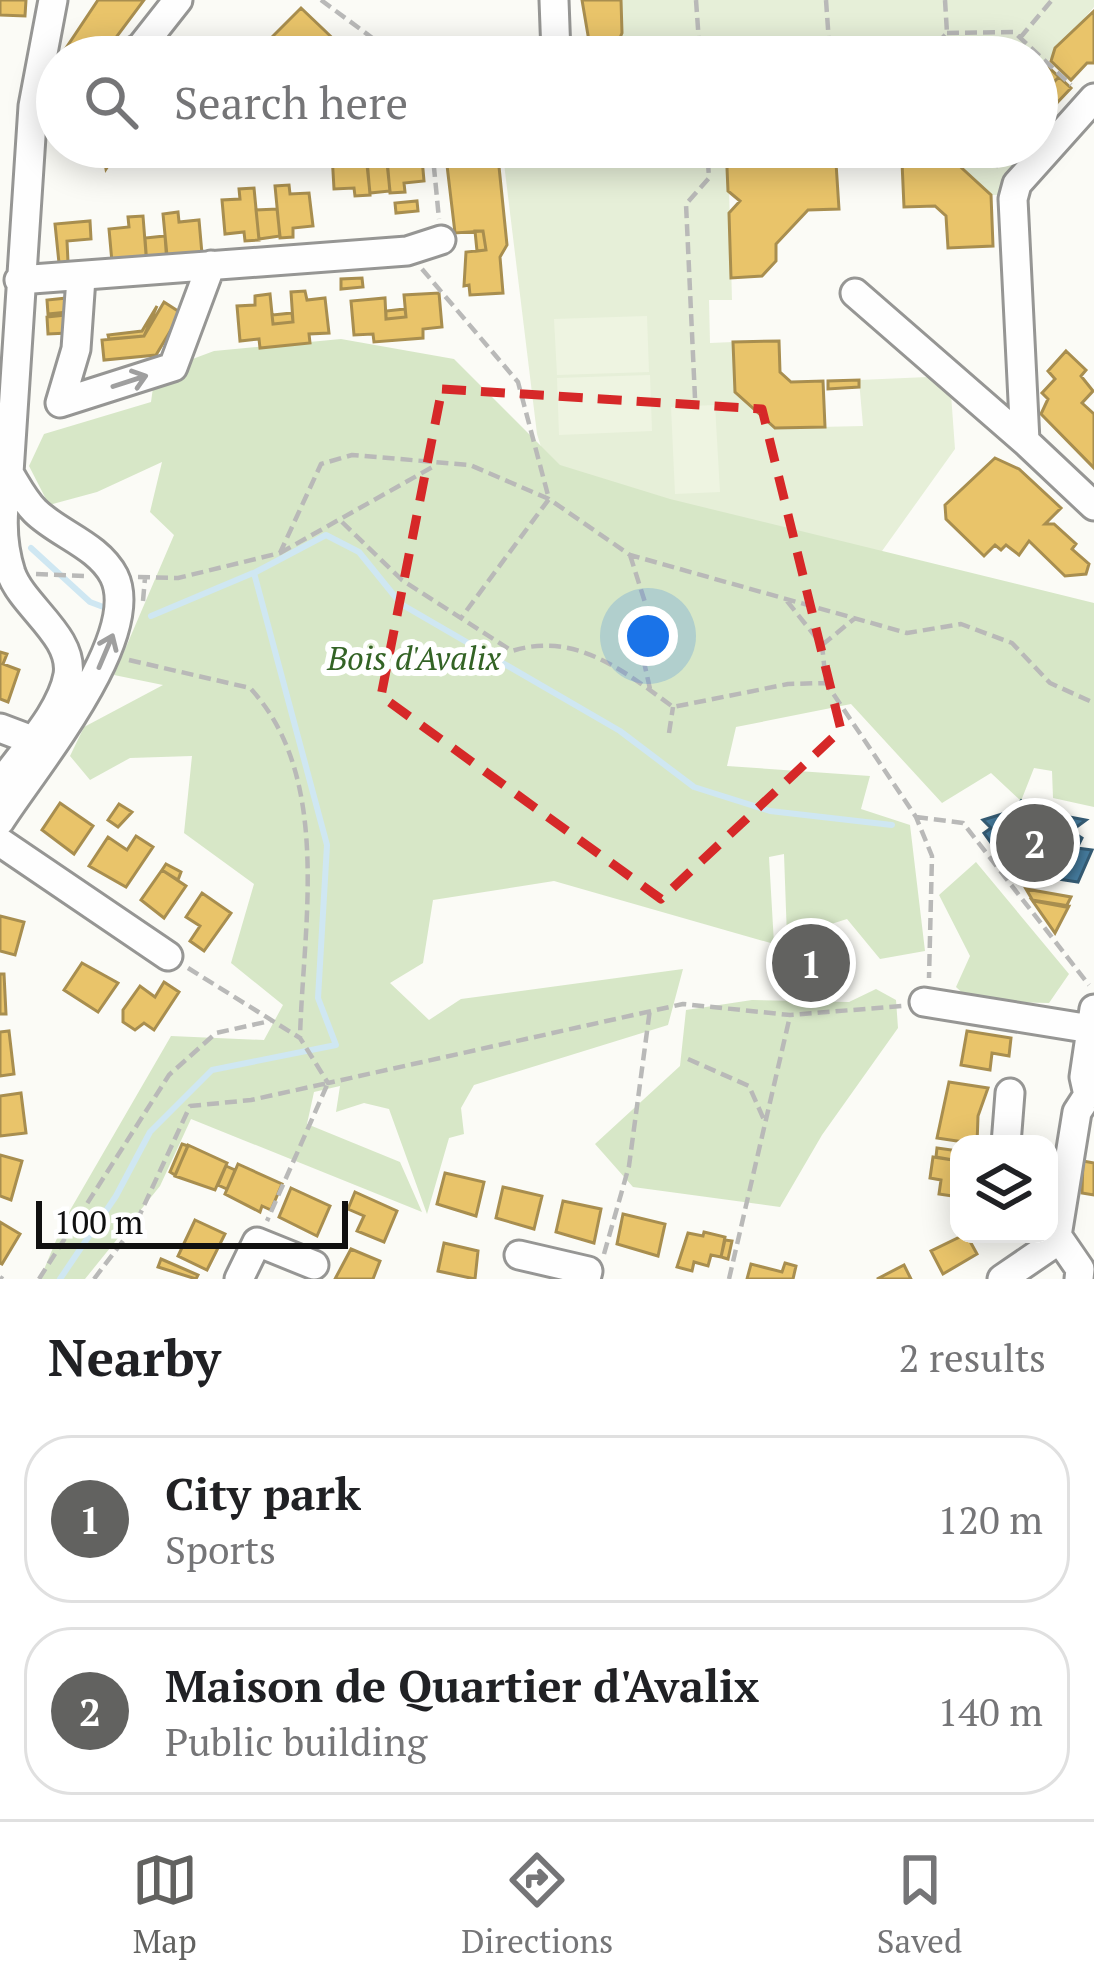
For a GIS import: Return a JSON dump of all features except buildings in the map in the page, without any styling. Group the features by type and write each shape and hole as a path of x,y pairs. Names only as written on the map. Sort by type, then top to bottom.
{"street":[{"path":"50,36 52,0"},
{"path":"149,36 178,0"},
{"path":"554,0 555,36"},
{"path":"1058,138 1092,100"},
{"path":"0,821 40,743 68,673 62,643 11,574 0,517 12,421 7,386 36,164"},
{"path":"1025,440 1013,199 1017,184 1031,168"},
{"path":"19,280 406,251 441,240"},
{"path":"12,421 172,367 211,266"},
{"path":"60,403 76,349 81,278"},
{"path":"855,292 1094,506"},
{"path":"0,785 40,743 108,653 118,616 114,576 86,545 37,513 9,473"},
{"path":"0,728 40,743"},
{"path":"0,842 168,956"},
{"path":"924,1003 1093,1019 1084,1077 1091,1098 1077,1112 1059,1164 1058,1237 1080,1269 1079,1279"},
{"path":"1007,1135 1010,1093"},
{"path":"239,1279 257,1242 314,1264"},
{"path":"1002,1279 1045,1255 1054,1243"},
{"path":"519,1255 587,1275"}],"path":[{"path":"320,0 369,36"},
{"path":"696,0 699,36"},
{"path":"826,0 829,36"},
{"path":"944,36 945,0"},
{"path":"1022,36 1052,0"},
{"path":"947,33 1014,32 1018,36"},
{"path":"1058,71 1092,100"},
{"path":"433,168 441,240"},
{"path":"695,398 686,204 710,178 709,168"},
{"path":"999,168 1017,184"},
{"path":"406,251 518,382 549,499"},
{"path":"280,553 321,464 352,455 470,464 549,499 630,555 907,633 961,624 1012,643 1050,683 1094,704"},
{"path":"141,607 145,578 178,578 280,553 342,522 436,464"},
{"path":"461,618 549,499"},
{"path":"342,522 402,580 512,651 544,641 609,660 674,707 788,684 826,683"},
{"path":"630,555 650,618 644,662 650,689"},
{"path":"42,574 79,576"},
{"path":"94,1279 135,1225 190,1106 251,1100 683,1004 790,1015 924,1003 932,856 916,817 826,683 822,645 787,601"},
{"path":"822,645 854,619"},
{"path":"130,642 124,659 250,688 286,741 306,822 299,1038"},
{"path":"669,733 674,707"},
{"path":"916,817 963,823 1094,992"},
{"path":"168,956 299,1038 328,1082"},
{"path":"587,1275 608,1249 629,1166 650,1010"},
{"path":"729,1279 790,1015"},
{"path":"39,1279 170,1075 216,1033 274,1021"},
{"path":"688,1058 748,1086 765,1122"},
{"path":"257,1242 328,1082"}],"highlighted area":[{"path":"442,389 762,409 841,730 661,899 381,696"}],"green space":[{"path":"621,0 1094,0 1094,7 1058,49 1058,36 622,33"},
{"path":"505,168 728,168 732,300 709,300 710,343 733,342 735,393 775,428 863,426 859,380 928,377 951,394 955,449 877,558 550,476 537,434"},
{"path":"961,168 1022,168 1003,195 991,195"},
{"path":"647,316 649,372 557,375 554,319"},
{"name":"Bois d'Avalix","path":"341,339 454,359 560,465 670,499 1094,603 1094,807 1053,798 1052,771 1034,768 1021,801 991,773 942,803 851,704 736,727 727,766 870,776 861,809 910,825 925,951 880,959 847,919 787,938 784,854 769,857 774,944 554,881 433,900 423,963 390,983 429,1020 461,999 683,969 668,1025 474,1085 461,1108 464,1134 449,1138 427,1214 389,1109 364,1103 336,1112 340,1086 314,1092 307,1124 400,1162 422,1212 191,1119 160,1186 85,1279 40,1279 65,1219 171,1036 264,1040 283,1005 231,963 254,884 184,833 192,756 130,758 90,780 70,756 84,727 163,685 114,675 174,535 150,512 162,462 97,492 49,505 29,466 44,434 151,402 155,373 214,351"},
{"path":"650,375 652,431 559,435 557,378"},
{"path":"715,405 720,492 675,494 671,407"},
{"path":"976,862 1069,974 1049,1003 971,1001 956,987 970,956 939,895"},
{"path":"841,945 842,981 779,979 780,946"},
{"path":"876,989 896,1000 898,1028 822,1135 780,1207 633,1187 595,1144 680,1066 686,1010 752,1000 849,1002"}],"waterway":[{"path":"60,1279 116,1196 150,1132 212,1070 336,1045 318,998 327,845 254,573 326,535 359,552 401,604 620,731 694,787 770,811 892,825"},
{"path":"31,548 90,602 106,608"},
{"path":"151,616 253,573"}],"place":[{"name":"Maison de Quartier d'Avalix","path":"1035,843"},
{"name":"City park","path":"811,963"}]}
